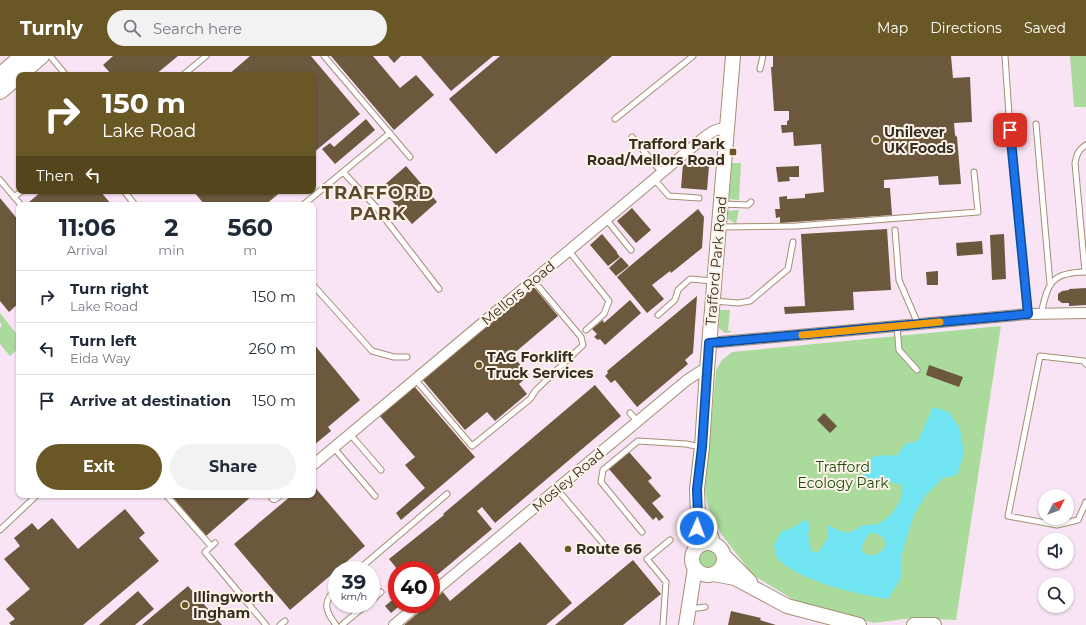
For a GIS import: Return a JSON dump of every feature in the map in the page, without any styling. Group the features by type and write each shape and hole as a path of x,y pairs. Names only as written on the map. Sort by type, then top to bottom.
{"main road":[{"path":"0,76 23,56"},
{"path":"22,72 41,56"},
{"path":"0,91 16,77"}],"street":[{"name":"Trafford Park Road","path":"698,546 697,489 702,447 712,301 733,56"},
{"name":"Mellors Road","path":"316,463 711,132 722,128 727,129"},
{"path":"709,343 1028,314 1086,313"},
{"name":"Mosley Road","path":"440,586 696,373 707,370"},
{"path":"698,515 704,521 712,537 713,544"},
{"path":"686,625 695,568 692,559 698,546 708,543 720,548 724,556 747,578 753,587"},
{"path":"692,591 723,566 724,556"},
{"path":"695,568 702,574 735,578 786,606 828,620 859,625"},
{"path":"394,625 408,613"},
{"path":"914,625 934,625"}],"lane":[{"path":"50,56 63,72"},
{"path":"187,72 206,56"},
{"path":"324,56 410,157"},
{"path":"615,119 693,56"},
{"path":"760,69 763,56"},
{"path":"1005,56 1009,115 1028,314"},
{"path":"1036,124 1050,284"},
{"path":"307,202 390,133"},
{"path":"632,137 658,176 669,196 699,198"},
{"path":"1041,314 1046,291 1056,278 1064,274 1085,272 1075,163 1077,154 1081,148 1086,145"},
{"path":"343,172 376,207 439,289"},
{"path":"719,227 796,226 978,212 974,172"},
{"path":"0,180 18,202"},
{"path":"14,197 18,194"},
{"path":"126,194 133,202"},
{"path":"721,204 748,205 752,202"},
{"path":"606,219 631,250"},
{"path":"895,230 899,280 918,324"},
{"path":"712,301 738,303 750,301 788,269 793,242"},
{"path":"569,250 609,301 604,314 586,330"},
{"path":"658,315 675,300 678,290 690,279 714,281"},
{"path":"415,379 472,446 530,399 536,390 583,345 581,337 533,280"},
{"path":"316,288 372,350 394,357 407,358"},
{"path":"897,326 899,350 917,370"},
{"path":"1086,364 1084,361 1040,356 1008,516 1057,525 1078,520 1086,502"},
{"path":"630,413 638,422"},
{"path":"350,434 381,470"},
{"path":"642,532 601,482 603,470 638,441 686,444 702,447"},
{"path":"334,448 375,496"},
{"path":"557,489 607,548"},
{"path":"369,561 448,494"},
{"path":"0,530 33,498"},
{"path":"169,498 213,545 205,552 266,625"},
{"path":"663,625 666,582 647,560 670,540"},
{"path":"328,598 326,609 336,625"},
{"path":"688,610 705,607"},
{"path":"342,625 356,613"},
{"path":"280,625 285,621"}],"shaded area":[{"path":"0,56 1086,56 1086,625 0,625","holes":["1001,326 956,620 912,618 874,623 705,491 716,370 722,360 732,352"]}],"green space":[{"path":"1070,56 1086,56 1086,107 1074,107"},
{"path":"732,163 741,163 739,200 729,199"},
{"path":"739,210 736,224 728,219 728,211"},
{"path":"720,310 730,310 728,330 732,332 725,333 719,328"},
{"path":"0,313 16,333 16,351 10,356 0,344 0,328 2,325 0,322"},
{"name":"Trafford Ecology Park","path":"1001,326 956,620 912,618 874,623 794,600 753,575 721,534 708,507 705,491 716,370 722,360 732,352"},
{"path":"709,549 716,552 719,559 716,566 709,569 702,566 699,559 702,552"}],"water":[{"path":"933,407 949,412 960,429 964,454 957,475 943,478 926,495 914,515 901,558 901,578 888,599 845,590 812,579 785,565 777,557 774,545 782,531 790,529 807,519 810,528 808,534 811,551 818,553 827,539 828,525 841,531 850,532 864,525 877,524 888,518 899,503 902,485 883,480 867,480 861,471 872,457 884,455 897,456 905,444 918,441","holes":["870,533 878,534 886,542 885,547 880,553 867,555 862,551 863,543"]}],"building":[{"path":"113,56 178,56 159,72 109,72 103,65"},
{"path":"250,56 311,56 360,114 316,151 316,72 231,72"},
{"path":"331,56 373,56 400,88 416,75 434,95 394,130"},
{"path":"388,56 401,56 394,63"},
{"path":"421,56 493,56 451,91"},
{"path":"500,56 612,56 496,154 449,99"},
{"name":"Unilever UK Foods","path":"773,56 951,56 953,78 970,77 972,122 954,123 955,135 957,137 961,184 939,185 938,176 884,180 884,188 890,188 892,215 780,223 780,217 776,218 775,209 780,209 779,197 787,196 787,199 805,198 805,194 824,192 821,144 794,146 793,132 782,133 781,125 787,125 787,121 789,120 789,111 774,111 771,67 773,67"},
{"path":"366,119 375,130 335,164 322,149 330,143 334,147"},
{"path":"683,164 709,166 707,190 681,188"},
{"path":"406,166 437,202 412,224 381,188"},
{"path":"799,166 799,177 789,177 790,181 778,182 776,167"},
{"path":"38,194 103,194 109,202 29,202"},
{"path":"196,194 278,194 269,202 202,202"},
{"path":"0,198 16,217 16,306 9,312 0,301"},
{"path":"632,208 651,230 636,243 617,221"},
{"path":"698,209 704,217 702,248 671,273 670,271 652,285 664,299 647,313 617,277"},
{"path":"887,229 891,290 853,292 854,310 785,314 784,307 805,306 801,234"},
{"path":"602,234 620,257 608,266 590,245"},
{"path":"1004,234 1006,279 992,280 990,235"},
{"path":"982,241 983,254 957,256 956,243"},
{"path":"621,257 629,266 616,276 609,268"},
{"path":"938,271 938,285 927,285 926,272"},
{"name":"TAG Forklift Truck Services","path":"533,286 558,316 512,355 529,375 519,384 527,394 495,421 487,412 465,430 422,379"},
{"path":"1086,288 1086,305 1069,306 1069,303 1062,303 1058,300 1058,294 1062,291"},
{"path":"697,296 693,353 685,360 688,364 637,407 615,380 611,383 605,376 608,373 607,371"},
{"path":"630,300 641,313 605,345 600,339 598,340 594,337 597,334 592,329 603,320 604,323"},
{"path":"316,347 360,400 328,427 331,431 316,443"},
{"path":"929,365 963,377 959,387 926,375"},
{"path":"595,385 621,416 495,523 482,507 477,511 492,529 440,572 440,561 391,561 389,559 444,515 443,514"},
{"path":"414,386 475,457 401,520 396,513 425,488 405,465 415,457 379,415"},
{"path":"824,413 837,426 830,433 817,420"},
{"path":"629,452 652,478 648,481 661,496 652,503 664,517 659,521 656,517 653,520 609,469"},
{"path":"316,489 365,546 347,561 328,561 328,578 290,610 234,544 288,498 316,498"},
{"path":"174,498 250,498 206,536"},
{"path":"125,509 145,533 139,538 159,561 83,625 11,625 9,623 15,619 6,609 30,589 4,559 20,546 14,538 32,523 38,530 52,518 78,549"},
{"path":"520,542 572,603 546,625 404,625 418,613 440,613 440,594 443,592 450,601"},
{"path":"633,560 661,594 623,625 555,625"},
{"name":"Illingworth Ingham","path":"188,586 222,625 142,625"},
{"path":"138,591 154,609 135,625 99,625"},
{"path":"731,611 761,618 760,620 776,625 728,625"}],"slow traffic":[{"path":"802,335 940,322"}],"place":[{"name":"Unilever UK Foods","path":"876,140"},
{"name":"Trafford Park Road/Mellors Road","path":"733,152"},
{"name":"TAG Forklift Truck Services","path":"479,365"},
{"name":"Route 66","path":"568,549"},
{"name":"Illingworth Ingham","path":"185,605"}],"district":[{"name":"TRAFFORD PARK","path":"378,203"}],"route":[{"path":"697,528 697,489 702,447 709,343 1028,314 1010,130"}]}
